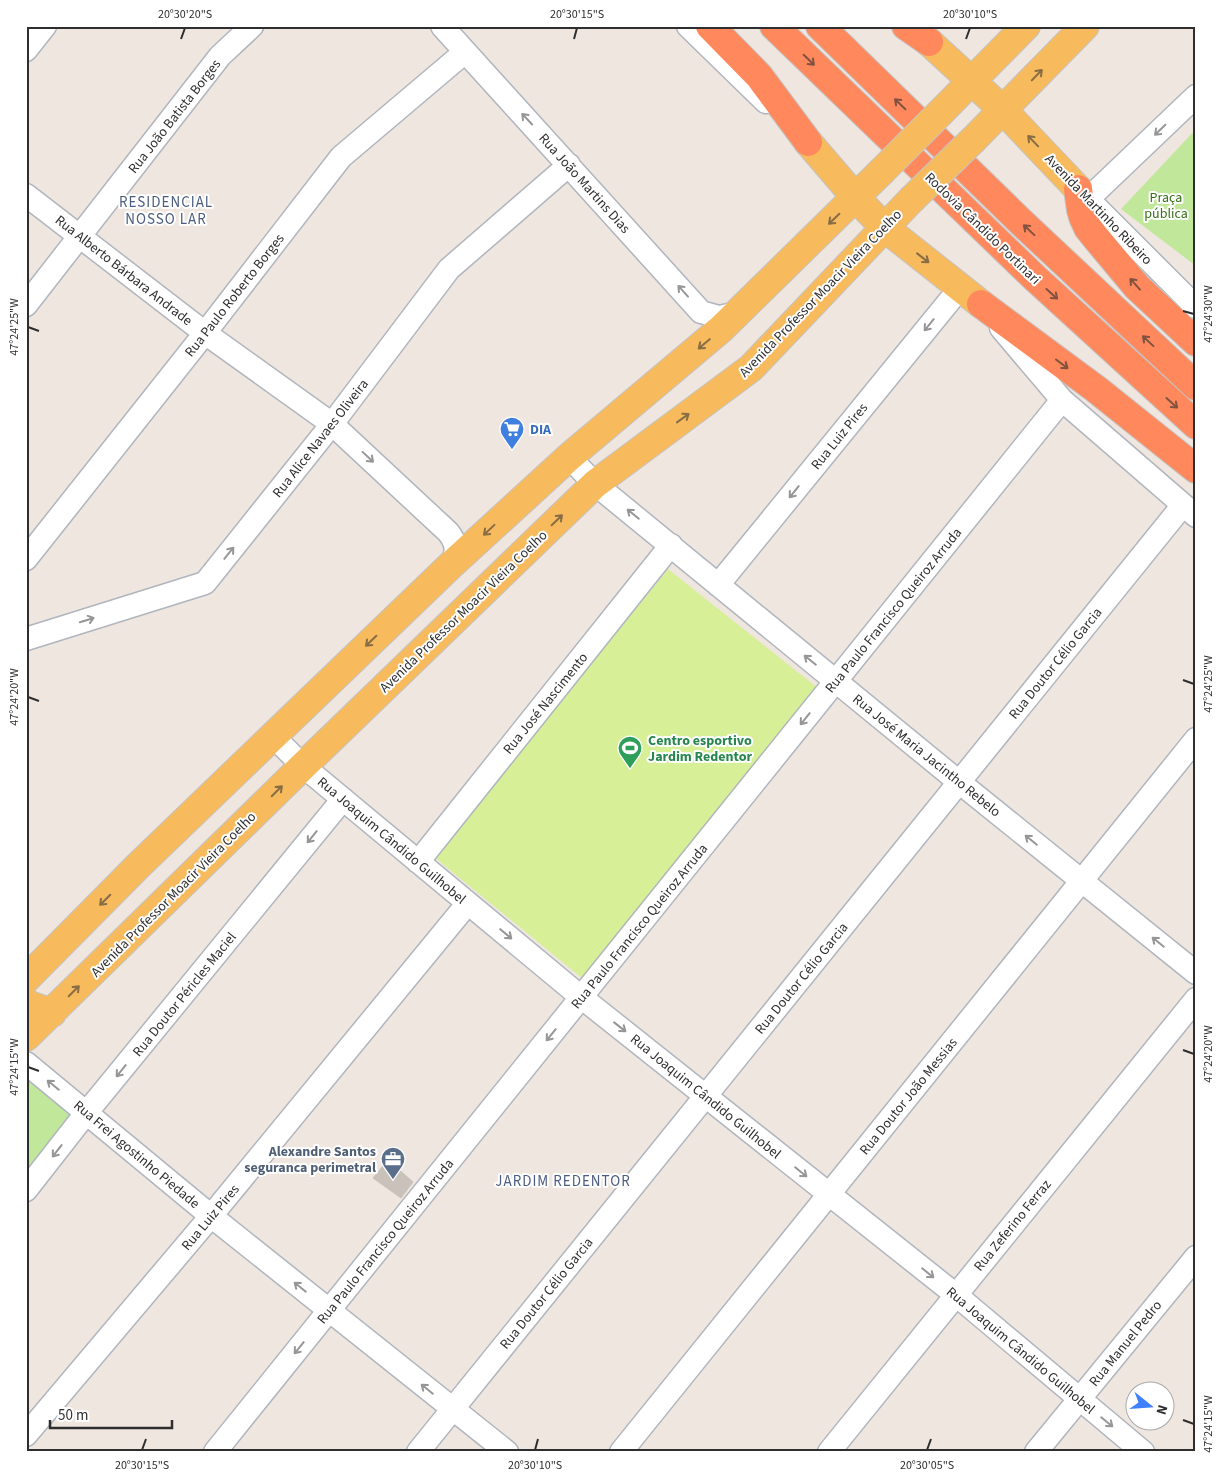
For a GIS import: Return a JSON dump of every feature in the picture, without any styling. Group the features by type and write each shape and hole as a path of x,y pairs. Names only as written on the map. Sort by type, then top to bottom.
{"highway":[{"path":"710,26 759,76 808,142"},
{"name":"Rodovia Cândido Portinari","path":"774,26 1035,278 1196,425"},
{"path":"820,26 1013,214 1196,386"},
{"path":"906,26 921,34"},
{"path":"1083,194 1081,210 1092,233 1137,287 1196,342"},
{"path":"971,296 1096,389 1196,469"}],"main road":[{"path":"30,970 450,564 569,457 738,313 856,198 1026,26"},
{"name":"Avenida Professor Moacir Vieira Coelho","path":"26,1037 595,484 751,368 911,200 1085,26"},
{"name":"Avenida Martinho Ribeiro","path":"921,34 1003,110 1083,194"},
{"path":"808,142 856,198 885,228 971,296"},
{"path":"26,1002 29,1005 52,1013"}],"street":[{"path":"26,50 44,26"},
{"name":"Rua João Batista Borges","path":"26,305 81,237 220,56 252,26"},
{"name":"Rua João Martins Dias","path":"442,26 570,165 701,312 719,317 738,313"},
{"path":"688,26 808,142"},
{"name":"Rua Paulo Roberto Borges","path":"26,559 205,333 341,157 465,52"},
{"path":"1083,194 1196,96"},
{"name":"Rua Alice Navaes Oliveira","path":"31,633 205,583 332,424 449,269 570,165"},
{"name":"Rua Alberto Bárbara Andrade","path":"26,194 205,333 332,424 454,539 456,547 455,557 450,564"},
{"name":"Avenida Martinho Ribeiro","path":"1083,194 1196,307"},
{"path":"971,296 1062,400 1189,510"},
{"name":"Rua Luiz Pires","path":"718,585 971,296"},
{"name":"Rua Paulo Francisco Queiroz Arruda","path":"215,1452 1062,400"},
{"name":"Rua José Maria Jacintho Rebelo","path":"569,457 595,484 1196,973"},
{"name":"Rua Doutor Célio Garcia","path":"418,1452 959,782 1189,510"},
{"name":"Rua José Nascimento","path":"418,862 671,545"},
{"name":"Rua Joaquim Cândido Guilhobel","path":"273,736 303,766 581,997 956,1296 1143,1452"},
{"name":"Rua Doutor João Messias","path":"621,1452 1196,740"},
{"name":"Rua Doutor Péricles Maciel","path":"26,1190 87,1112 343,799"},
{"name":"Rua Luiz Pires","path":"26,1435 212,1216 468,903"},
{"name":"Rua Zeferino Ferraz","path":"829,1452 1196,999"},
{"name":"Rua Frei Agostinho Piedade","path":"26,1063 212,1216 507,1452"},
{"name":"Rua Manuel Pedro","path":"1036,1452 1196,1257"}],"green space":[{"name":"Praça pública","path":"1196,129 1196,266 1121,209"},
{"name":"Centro esportivo Jardim Redentor","path":"668,569 819,689 583,979 434,857"},
{"path":"26,1076 71,1115 26,1170"}],"building":[{"name":"Alexandre Santos seguranca perimetral","path":"388,1160 413,1182 401,1198 373,1178"}],"place":[{"name":"DIA","path":"512,450"},
{"name":"Centro esportivo Jardim Redentor","path":"630,769"},
{"name":"Alexandre Santos seguranca perimetral","path":"393,1180"}],"district":[{"name":"RESIDENCIAL NOSSO LAR","path":"166,210"},
{"name":"JARDIM REDENTOR","path":"563,1181"}]}
